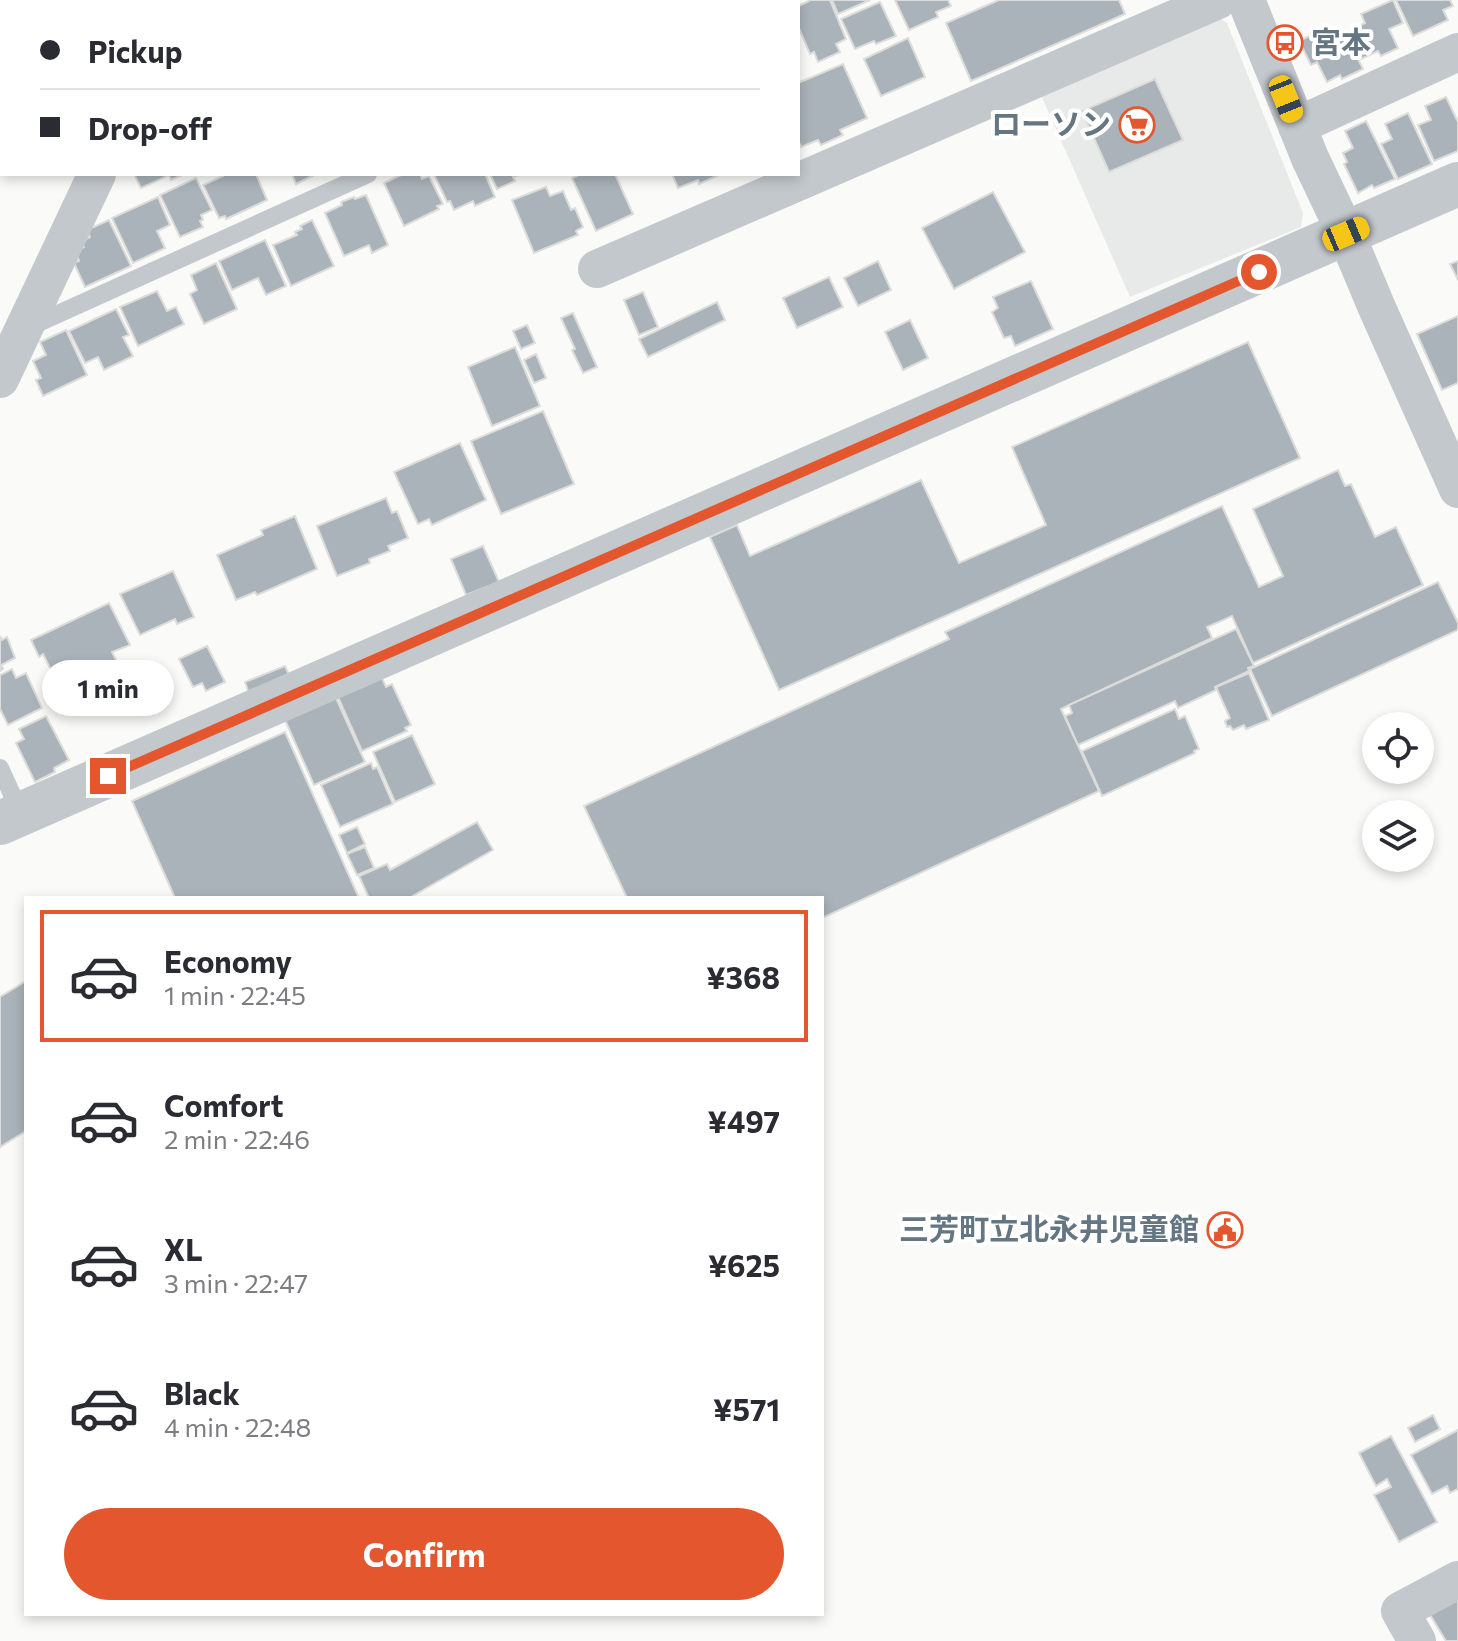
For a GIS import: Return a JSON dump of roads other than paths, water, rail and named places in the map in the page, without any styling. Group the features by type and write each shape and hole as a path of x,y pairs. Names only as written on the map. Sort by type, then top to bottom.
{"street":[{"path":"597,269 1218,0"},
{"path":"1246,0 1310,158 1458,489"},
{"path":"1297,126 1458,52"},
{"path":"0,379 96,176"},
{"path":"11,818 1458,184"},
{"path":"1417,1641 1400,1611 1458,1580"}],"lane":[{"path":"25,329 364,176"},
{"path":"0,768 11,818"}],"place":[{"name":"宮本","path":"1285,43"},
{"name":"ローソン","path":"1137,125"},
{"name":"三芳町立北永井児童館","path":"1225,1230"}]}
